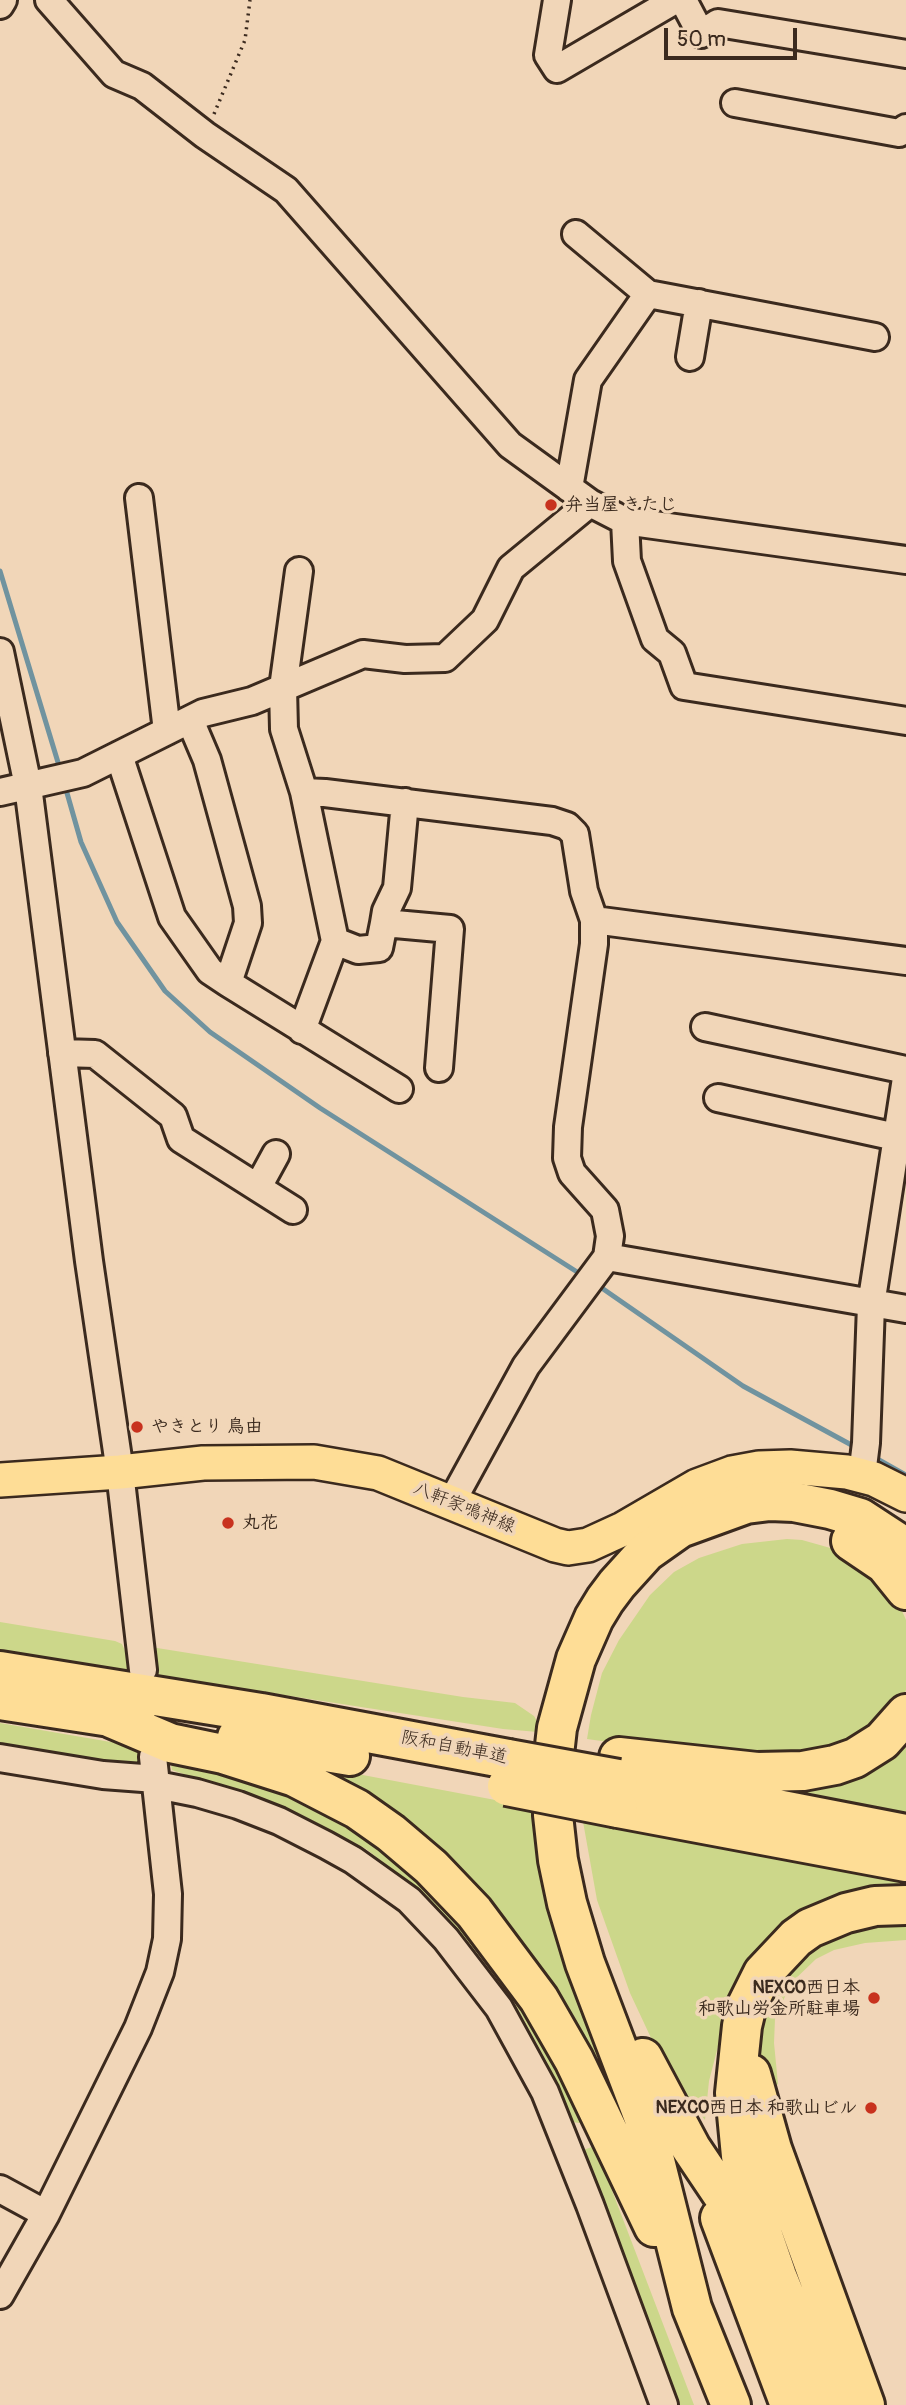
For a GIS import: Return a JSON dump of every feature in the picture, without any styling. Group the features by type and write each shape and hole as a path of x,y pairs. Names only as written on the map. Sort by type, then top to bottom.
{"highway":[{"path":"752,2405 584,1964 558,1860 552,1790 553,1751 569,1681 594,1618 617,1584 646,1552 680,1528 746,1504 794,1502 860,1518 906,1548"},
{"path":"817,2402 691,2148 641,2056 619,2003 592,1924 579,1868 573,1810 574,1752 582,1712 598,1663 618,1622 631,1602 660,1569 702,1540 752,1525 789,1524 826,1530 857,1543 885,1564 906,1590"},
{"name":"阪和自動車道","path":"0,1671 261,1713 508,1762 906,1834"},
{"name":"阪和自動車道","path":"0,1700 292,1746 508,1762"},
{"path":"508,1762 618,1781 803,1771 835,1765 862,1754 882,1741 906,1714"},
{"path":"111,1718 170,1743 223,1754 295,1777 341,1799 391,1833 446,1882 500,1945 545,2009 592,2097 692,2308 731,2405"},
{"name":"阪和自動車道","path":"618,1781 906,1862"},
{"path":"817,2402 745,2174 736,2113 736,2073 742,2026 747,2005 763,1973 783,1949 810,1928 861,1909 906,1905"},
{"path":"756,1985 747,2028 753,2085 772,2150 865,2405"},
{"path":"592,2097 707,2405"},
{"path":"645,2122 692,2308"},
{"path":"691,2148 777,2276"}],"main road":[{"name":"八軒家鳴神線","path":"0,1480 203,1463 314,1462 378,1473 561,1547 576,1548 623,1529 697,1486 733,1473 759,1468 864,1460 906,1495"}],"street":[{"path":"0,5 3,0"},
{"path":"49,0 114,74 142,86 205,135 286,190 510,445 590,503 625,522 906,560"},
{"path":"557,0 548,55 557,69 675,0"},
{"path":"683,0 701,34 718,23 906,54"},
{"path":"735,103 899,133 906,128"},
{"path":"576,233 648,294 875,337"},
{"path":"569,488 588,380 648,294"},
{"path":"690,357 699,303"},
{"path":"139,498 178,726 207,760 247,906 248,923 228,983"},
{"path":"0,792 83,773 203,713 252,701 363,654 405,659 445,658 485,620 511,568 590,503"},
{"path":"625,522 627,561 655,639 672,653 684,686 906,721"},
{"path":"299,571 283,688 284,729 304,792 335,941 302,1030"},
{"path":"0,652 27,786 89,1261 120,1472 143,1670"},
{"path":"118,755 172,917 210,971 400,1089"},
{"path":"304,792 552,821 566,826 575,834 584,891 594,920 594,944 568,1127 567,1157 572,1173 605,1210 610,1236 607,1257 526,1366 452,1503"},
{"path":"335,941 358,950 379,948 386,911 397,888 405,802"},
{"path":"594,920 906,961"},
{"path":"384,923 450,929 439,1068"},
{"path":"705,1027 906,1070"},
{"path":"62,1053 95,1054 173,1116 181,1139 293,1210"},
{"path":"864,1460 871,1305 906,1078"},
{"path":"719,1098 897,1137"},
{"path":"258,1187 276,1154"},
{"path":"607,1257 906,1309"},
{"path":"0,1758 103,1775 155,1774 197,1793 279,1821 352,1860 409,1900 446,1939 499,2008 539,2080 590,2205 664,2405"},
{"path":"0,2295 46,2214 138,2028 164,1953 168,1894 155,1774"},
{"path":"0,2189 46,2214"}],"path":[{"path":"205,135 245,40 250,0"}],"green space":[{"path":"802,1540 834,1549 857,1562 899,1604 906,1620 906,1690 885,1724 817,1760 645,1747 587,1739 602,1673 619,1640 650,1595 674,1572 699,1558 742,1544"},
{"path":"0,1622 115,1641 122,1644 132,1667 151,1647 515,1703 534,1716 538,1723 538,1732 503,1729 0,1651"},
{"path":"0,1723 169,1752 331,1804 489,1942 589,2118 579,2123 573,2122 547,2062 513,2000 469,1943 424,1894 366,1849 300,1814 172,1770 170,1759 141,1753 140,1760 133,1769 0,1748"},
{"path":"906,1737 906,1818 778,1792"},
{"path":"278,1759 543,1809 636,2151 511,1943"},
{"path":"582,1816 906,1876 906,1891 883,1892 727,2012 709,2081 705,2120 679,2088 659,2055 630,1993 597,1900"},
{"path":"906,1914 906,1940 865,1943 834,1950 816,1959 791,1983 775,2019 774,2043 778,2084 773,2088 762,2061 759,2042 762,2003 800,1947"},
{"path":"595,2146 694,2405 680,2405 634,2291 583,2153 583,2150"}],"waterway":[{"path":"0,571 60,769"},
{"path":"65,786 81,842 117,922 165,991 210,1032 320,1108 585,1277"},
{"path":"596,1284 743,1386 857,1448"},
{"path":"872,1456 906,1475"}],"place":[{"name":"弁当屋 きたじ","path":"551,505"},
{"name":"やきとり 鳥由","path":"137,1427"},
{"name":"丸花","path":"228,1523"},
{"name":"NEXCO西日本 和歌山労金所駐車場","path":"874,1998"},
{"name":"NEXCO西日本 和歌山ビル","path":"871,2108"}]}
